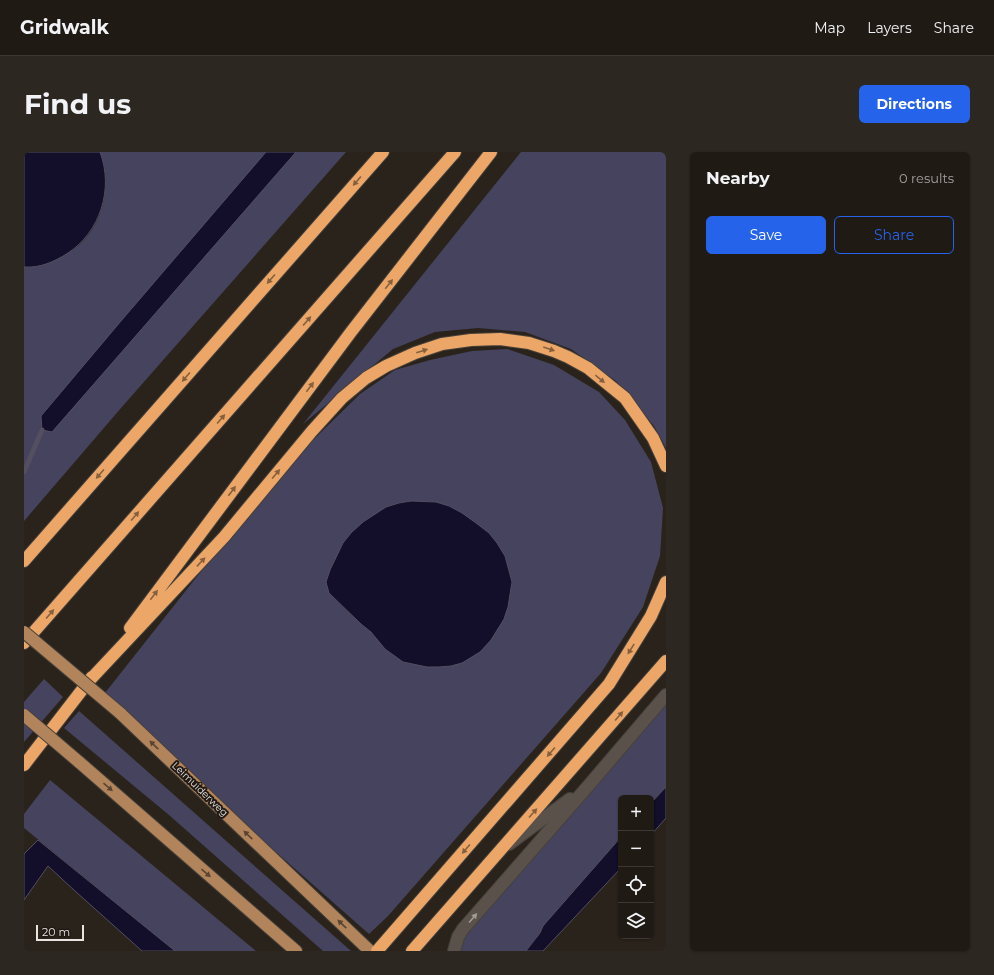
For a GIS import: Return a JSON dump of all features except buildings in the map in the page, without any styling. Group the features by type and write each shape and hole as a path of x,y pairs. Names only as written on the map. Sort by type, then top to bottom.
{"highway":[{"path":"24,560 383,152"},
{"path":"24,644 456,152"},
{"path":"24,765 169,576 351,332 491,152"},
{"path":"88,682 224,537 312,431 342,398 366,378 386,366 416,353 442,344 471,340 500,339 529,342 554,350 588,368 625,398 653,438 666,466"},
{"path":"377,951 609,684 651,616 666,582"},
{"path":"412,951 666,661"}],"main road":[{"name":"Leimuiderweg","path":"24,632 120,714 370,951"},
{"path":"24,715 296,951"}],"lane":[{"path":"454,951 458,937 463,929 666,695"},
{"path":"497,853 589,785"}],"shaded area":[{"path":"24,152 100,152 104,166 105,180 101,208 96,222 88,234 79,244 63,256 47,264 30,267 24,267"},
{"path":"100,152 346,152 121,408 24,521 24,267 39,266 58,259 73,250 92,230 103,206 105,192 104,165"},
{"path":"266,152 296,152 52,432 42,430 41,416"},
{"path":"521,152 666,152 666,448 654,426 616,381 571,349 525,332 478,328 435,332 393,349 303,424"},
{"path":"507,349 554,365 599,392 625,420 651,462 663,508 660,556 643,607 601,673 388,916 369,934 101,698 214,555 311,442 360,394 395,370 430,360 472,351","holes":["411,501 436,502 449,506 476,523 505,556 512,582 376,638 329,593 326,582 330,570 343,543 399,503"]},
{"path":"411,501 436,502 449,506 462,513 489,533 505,556 512,582 508,607 504,619 491,640 480,652 462,663 451,666 427,667 403,662 385,649 371,632 329,593 326,582 330,570 343,543 351,533 363,522 386,507"},
{"path":"44,679 63,697 24,742 24,702"},
{"path":"666,703 666,787 654,800 654,795 618,795 618,840 543,926 540,933 526,951 460,951 465,934 597,785"},
{"path":"79,711 351,951 323,951 169,815 64,728"},
{"path":"50,780 256,951 175,951 24,828 24,814"},
{"path":"666,787 666,818 654,832 654,831 654,800"},
{"path":"38,840 175,951 142,951 48,866 24,900 24,854"},
{"path":"618,840 618,871 543,951 526,951 540,933 543,926"}],"waterway":[{"path":"24,472 42,430"}]}
